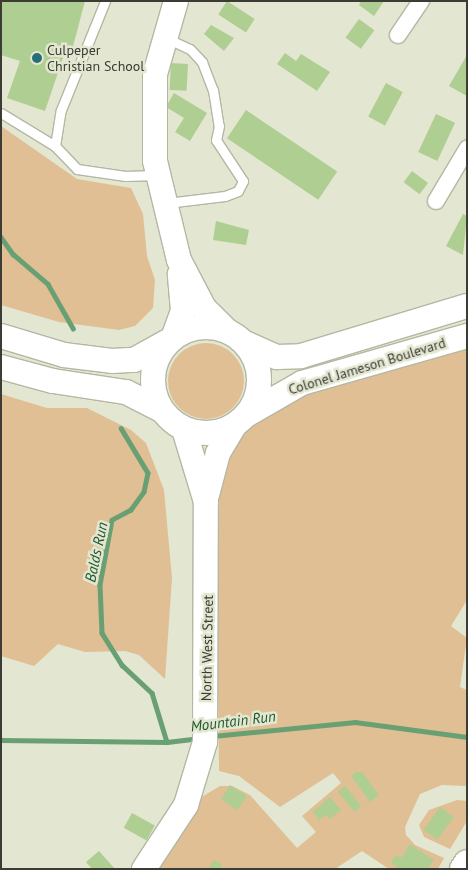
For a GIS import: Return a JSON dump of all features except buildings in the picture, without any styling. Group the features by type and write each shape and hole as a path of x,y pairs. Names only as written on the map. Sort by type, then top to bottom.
{"main road":[{"path":"161,410 152,382 156,360 170,340 183,311 179,260 163,203 158,175 152,111 163,36 175,2"},
{"path":"1,367 53,381 126,392 161,410 184,430 210,433 240,421 256,396 259,372 236,337 204,308 179,260"},
{"name":"Colonel Jameson Boulevard","path":"236,337 277,357 300,356 467,306"},
{"path":"1,336 64,355 112,361 134,360 170,340 199,327 236,337"},
{"name":"Colonel Jameson Boulevard","path":"240,421 302,383 467,336"},
{"name":"North West Street","path":"144,869 186,805 203,753 206,715 206,502 218,453 240,421"},
{"name":"North West Street","path":"184,430 206,502"},
{"path":"463,869 467,863"}],"street":[{"path":"398,35 421,1"},
{"path":"436,201 467,149"}],"lane":[{"path":"55,146 61,110 105,1"},
{"path":"163,36 190,49 202,62 213,90 219,126 216,140 243,181 238,191 225,196 163,203"},
{"path":"1,113 55,146 77,169 125,176 158,175"}],"shaded area":[{"path":"1,126 77,179 131,188 143,214 147,256 155,280 153,308 135,326 119,330 59,322 1,305"},
{"path":"206,343 220,346 233,354 241,367 244,381 241,395 233,408 220,416 206,419 192,416 179,408 171,395 168,381 171,367 179,354 192,346"},
{"path":"467,344 467,600 451,626 467,638 460,687 467,690 467,786 442,785 420,794 405,827 406,835 415,845 444,858 438,869 389,869 362,851 335,869 152,869 200,798 220,786 232,786 250,795 297,848 316,832 302,816 341,783 333,773 280,807 239,776 219,771 216,500 232,443 282,401"},
{"path":"1,394 47,408 87,408 131,430 146,443 164,490 172,578 165,679 139,655 125,651 85,652 58,644 34,666 1,656"},
{"path":"457,800 467,801 467,821 450,849 424,837 419,825 429,810"}],"waterway":[{"name":"Balds Run","path":"1,237 13,254 48,284 73,328"},
{"name":"Balds Run","path":"121,428 148,473 144,492 131,510 112,520 100,585 102,633 122,665 152,693 167,742"},
{"name":"Mountain Run","path":"213,736 355,722 467,737"},
{"name":"Mountain Run","path":"1,740 167,742 198,738"}],"place":[{"name":"Culpeper Christian School","path":"37,58"}]}
